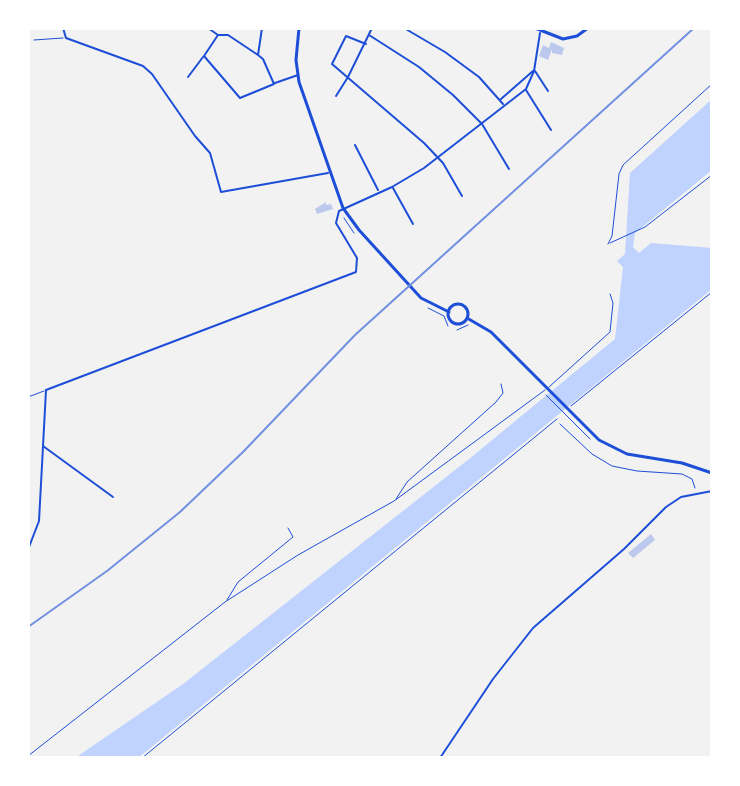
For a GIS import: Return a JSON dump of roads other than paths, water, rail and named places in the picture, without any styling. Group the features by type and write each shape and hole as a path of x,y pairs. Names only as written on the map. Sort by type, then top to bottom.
{"main road":[{"path":"299,28 298,75 343,208 414,290 429,304 449,312"},
{"path":"535,28 558,38 567,38 588,28"},
{"path":"454,305 462,305 468,312 467,318 461,324 454,323 449,312 454,305"},
{"path":"467,318 491,332 566,415 599,440 617,451 637,457 690,465 712,473"}],"street":[{"path":"63,28 66,38 143,66 152,74 210,153 221,192 329,173"},
{"path":"208,28 218,35 228,35 263,59 274,84"},
{"path":"258,55 262,28"},
{"path":"271,28 279,29"},
{"path":"336,96 372,28"},
{"path":"404,28 430,42 479,77 504,106"},
{"path":"29,547 39,521 46,390 352,275 359,263 336,217 343,208 392,187 439,159 526,89 534,71 540,31"},
{"path":"188,77 218,35"},
{"path":"369,35 437,81 482,124 509,169"},
{"path":"366,44 349,36 344,38 332,64 439,159 462,196"},
{"path":"204,56 240,98 298,75"},
{"path":"500,100 534,71"},
{"path":"534,71 548,91"},
{"path":"526,89 551,130"},
{"path":"355,145 379,192"},
{"path":"392,187 413,224"},
{"path":"42,446 113,497"},
{"path":"440,758 493,679 533,628 624,549 666,507 681,497 712,491"}],"lane":[{"path":"34,40 66,38"},
{"path":"712,84 623,165 619,174 612,236 608,244 645,227 712,175"},
{"path":"28,756 225,602 298,555 394,501 538,396 610,332 613,303 610,294"},
{"path":"394,501 407,482 496,402 503,393 501,384"},
{"path":"28,397 46,390"},
{"path":"142,758 557,419"},
{"path":"225,602 238,582 293,537 288,528"}],"water":[{"path":"712,99 712,170 635,233 633,247 639,253 651,243 712,248 712,289 138,758 75,758 183,684 469,459 615,339 623,267 617,261 625,254 630,173"}],"railway":[{"path":"28,627 107,571 180,512 243,452 355,335 694,28"}]}
